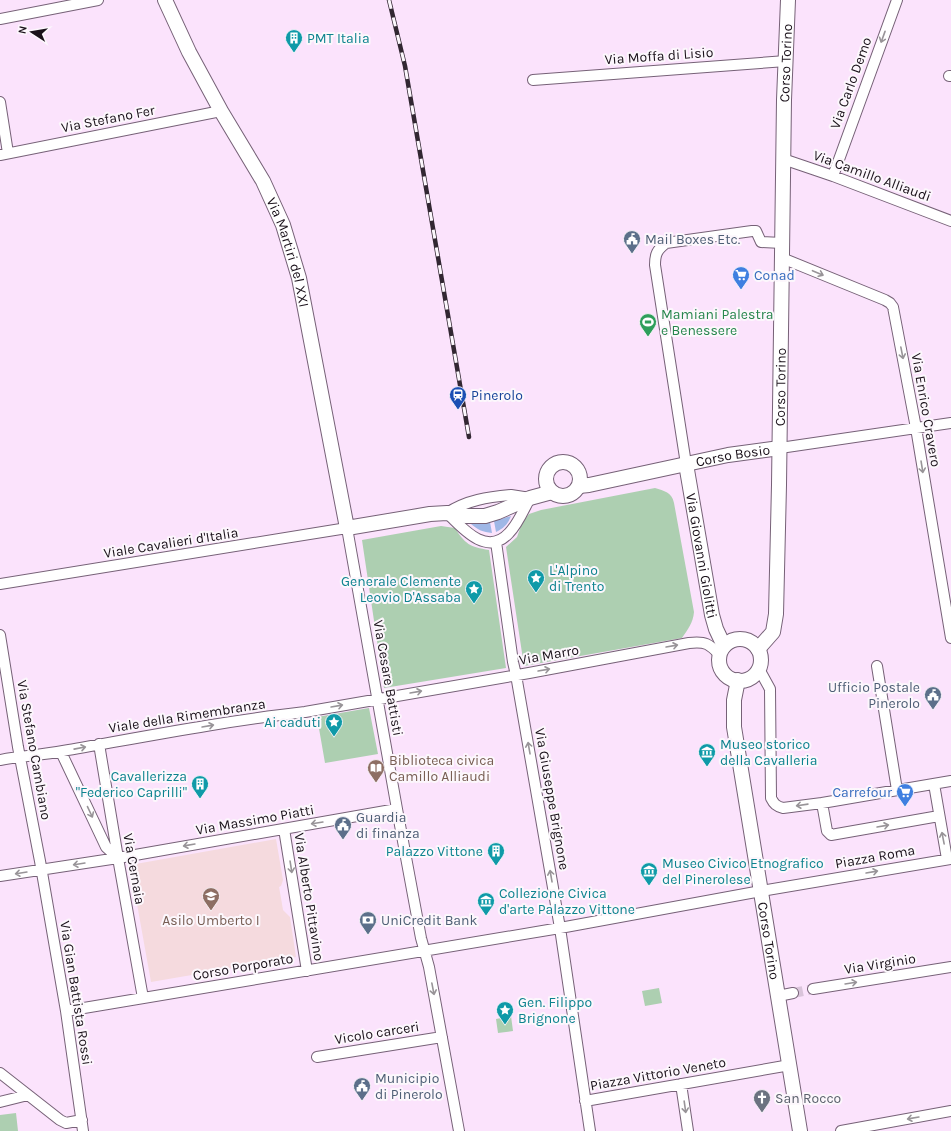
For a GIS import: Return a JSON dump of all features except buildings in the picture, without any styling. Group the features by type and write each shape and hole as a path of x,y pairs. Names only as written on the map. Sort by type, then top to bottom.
{"street":[{"path":"0,19 98,0"},
{"name":"Via Martiri del XXI","path":"165,0 189,52 221,111 263,181 283,225 299,278 347,528"},
{"path":"788,7 797,0"},
{"name":"Via Carlo Demo","path":"833,176 897,0"},
{"name":"Corso Torino","path":"758,650 773,632 776,614 780,448 783,159 788,7"},
{"name":"Via Moffa di Lisio","path":"534,80 786,61"},
{"path":"0,102 4,154"},
{"name":"Via Stefano Fer","path":"4,154 221,111"},
{"name":"Via Camillo Alliaudi","path":"783,159 833,176 951,221"},
{"path":"686,464 655,256 658,250 666,243 752,231 756,231 761,242 782,243"},
{"name":"Via Enrico Cravero","path":"782,258 890,303 893,307 916,428 951,638"},
{"path":"780,448 951,423"},
{"name":"Corso Bosio","path":"579,486 728,455 780,448"},
{"path":"562,462 571,463 578,470 581,480 579,486 567,496 556,495 552,492 546,482 548,471 554,464 562,462"},
{"name":"Via Giovanni Giolitti","path":"686,464 712,615 722,651"},
{"path":"347,528 430,514 448,513 466,516 485,516 530,498 552,492"},
{"path":"448,513 468,534 480,540 496,542 502,540 509,533 530,498"},
{"name":"Viale Cavalieri d'Italia","path":"0,584 347,528"},
{"name":"Via Cesare Battisti","path":"347,528 397,809 425,951"},
{"name":"Via Giuseppe Brignone","path":"496,542 513,662 560,928"},
{"name":"Via Stefano Cambiano","path":"0,635 20,756 42,870"},
{"path":"735,639 748,640 754,644 758,650 761,656 759,669 750,678 738,680 731,678 722,669 720,662 722,651 729,642 735,639"},
{"name":"Via Marro","path":"378,698 694,643 705,643 722,651"},
{"path":"877,666 897,790"},
{"path":"759,669 770,689 771,798 775,805 783,808 822,803 951,781"},
{"name":"Corso Torino","path":"738,680 734,700 734,727 800,1131"},
{"name":"Viale della Rimembranza","path":"0,760 20,756 61,752 99,744 268,716 305,712 378,698"},
{"name":"Via Cernaia","path":"99,744 143,998"},
{"path":"61,752 106,847 118,858"},
{"name":"Piazza Roma","path":"761,890 949,859 939,816 934,784"},
{"name":"Piazza Roma","path":"822,803 827,831 831,835 939,816"},
{"name":"Via Massimo Piatti","path":"0,876 118,858 397,809"},
{"name":"Via Alberto Pittavino","path":"284,829 307,971"},
{"name":"Via Gian Battista Rossi","path":"42,870 66,1011 83,1131"},
{"path":"459,1131 425,951 560,928 761,890"},
{"name":"Piazza Vittorio Veneto","path":"560,928 585,1101 790,1065"},
{"name":"Corso Porporato","path":"66,1011 425,951"},
{"name":"Via Virginio","path":"813,989 951,967"},
{"path":"778,996 793,993"},
{"name":"Vicolo carceri","path":"317,1057 442,1037"},
{"path":"0,1073 60,1120 66,1123 82,1120"},
{"path":"681,1084 688,1131"},
{"path":"0,1102 28,1095"},
{"path":"585,1101 590,1131"},
{"path":"841,1131 951,1111"}],"shaded area":[{"name":"Asilo Umberto I","path":"276,839 283,880 281,886 279,887 283,910 290,917 296,957 151,982 130,865"}],"green space":[{"path":"655,488 667,492 673,499 694,612 691,623 682,638 524,666 506,547 517,537 522,523 529,514 541,510"},
{"path":"441,526 455,528 462,538 469,544 477,548 489,550 506,668 384,688 362,540"},
{"path":"369,708 378,754 325,763 317,717"},
{"path":"659,988 662,1003 645,1006 642,991"},
{"path":"511,1016 513,1031 498,1033 496,1019"},
{"path":"16,1113 18,1131 0,1131 0,1115"}],"water":[{"path":"511,516 505,526 496,532 494,521"},
{"path":"490,522 492,533 476,528 471,524"}],"tunnel":[{"path":"793,993 813,989"}],"railway":[{"path":"389,0 405,66 469,437"}],"place":[{"name":"PMT Italia","path":"294,53"},
{"name":"Mail Boxes Etc.","path":"632,254"},
{"name":"Conad","path":"741,290"},
{"name":"Mamiani Palestra e Benessere","path":"648,337"},
{"name":"Pinerolo","path":"458,410"},
{"name":"L'Alpino di Trento","path":"536,593"},
{"name":"Generale Clemente Leovio D'Assaba","path":"474,604"},
{"name":"Ufficio Postale Pinerolo","path":"933,710"},
{"name":"Ai caduti","path":"334,737"},
{"name":"Museo storico della Cavalleria","path":"707,767"},
{"name":"Biblioteca civica Camillo Alliaudi","path":"376,783"},
{"name":"Cavallerizza \"Federico Caprilli\"","path":"200,799"},
{"name":"Carrefour","path":"905,807"},
{"name":"Guardia di finanza","path":"343,840"},
{"name":"Palazzo Vittone","path":"496,866"},
{"name":"Museo Civico Etnografico del Pinerolese","path":"649,886"},
{"name":"Asilo Umberto I","path":"211,911"},
{"name":"Collezione Civica d'arte Palazzo Vittone","path":"486,916"},
{"name":"UniCredit Bank","path":"368,935"},
{"name":"Gen. Filippo Brignone","path":"505,1025"},
{"name":"Municipio di Pinerolo","path":"362,1101"},
{"name":"San Rocco","path":"762,1113"}]}
